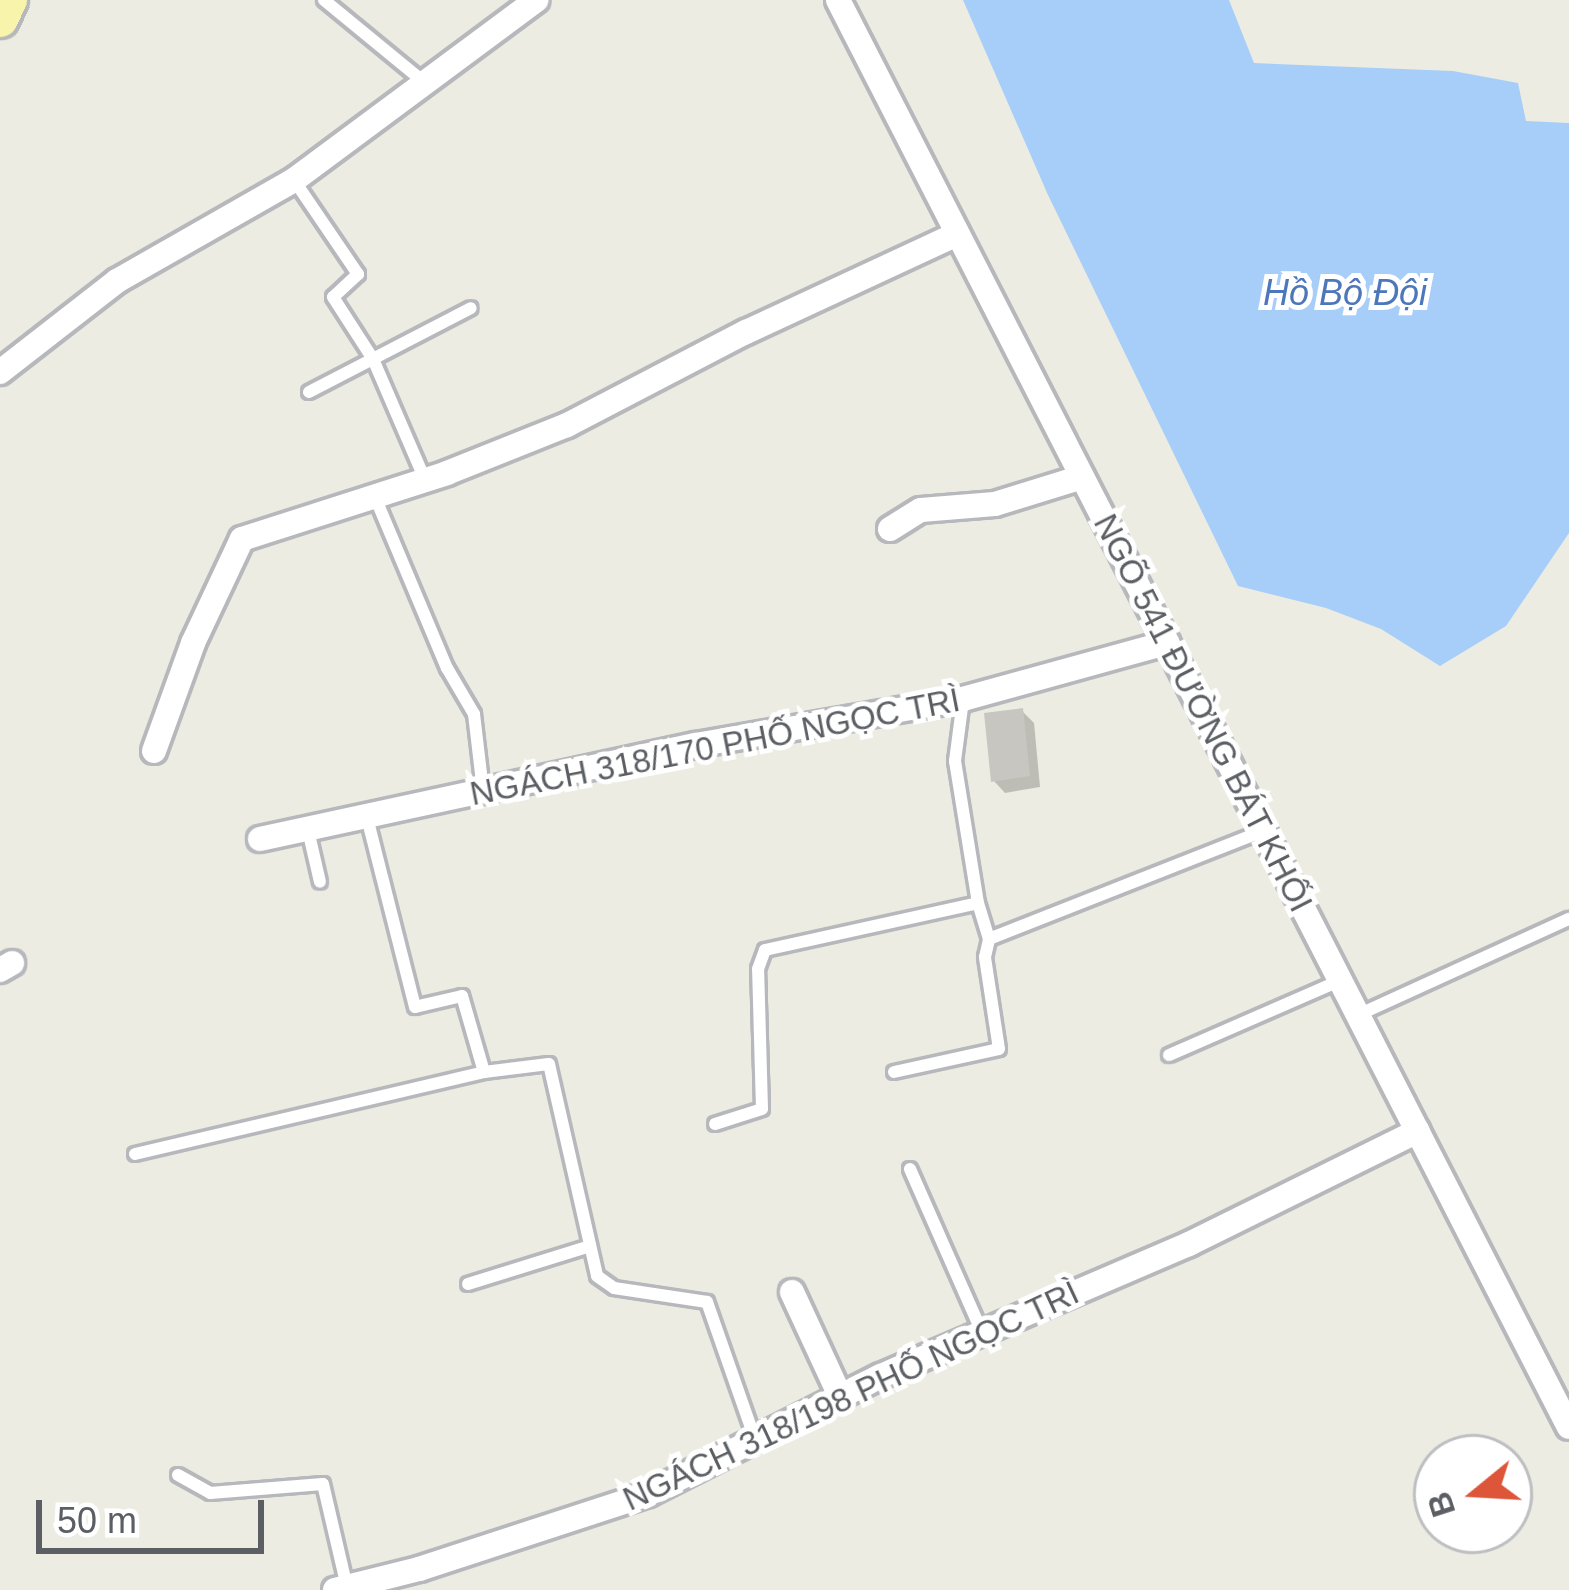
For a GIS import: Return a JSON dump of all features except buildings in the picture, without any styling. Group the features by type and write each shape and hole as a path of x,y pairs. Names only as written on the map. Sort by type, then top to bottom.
{"main road":[{"path":"0,19 9,0"}],"street":[{"path":"0,372 117,281 294,180 536,0"},
{"name":"NGÕ 541 ĐƯỜNG BÁT KHỐI","path":"838,0 1569,1426"},
{"path":"154,751 193,644 242,539 424,480 567,425 746,332 957,234"},
{"path":"890,529 921,510 995,504 1082,477"},
{"name":"NGÁCH 318/170 PHỐ NGỌC TRÌ","path":"260,839 696,745 963,699 1167,644"},
{"name":"NGÁCH 318/198 PHỐ NGỌC TRÌ","path":"341,1589 647,1494 840,1396 981,1330 1189,1244 1418,1131"},
{"path":"792,1292 840,1396"}],"lane":[{"path":"324,0 424,82"},
{"path":"294,180 358,274 333,297 373,359 424,480"},
{"path":"310,392 471,308"},
{"path":"375,497 447,668 474,714 483,793"},
{"path":"894,1072 999,1049 986,956 989,939 978,903 955,761 963,699"},
{"path":"368,817 415,1007 462,996 484,1072"},
{"path":"308,830 320,882"},
{"path":"989,939 1263,830"},
{"path":"715,1124 762,1109 758,969 765,950 978,903"},
{"path":"1358,1015 1569,919"},
{"path":"1169,1055 1340,980"},
{"path":"135,1154 484,1072 549,1064 597,1276 614,1288 707,1302 755,1439"},
{"path":"910,1169 981,1330"},
{"path":"468,1284 590,1246"},
{"path":"178,1474 210,1493 323,1484 341,1589"}],"water":[{"name":"Hồ Bộ Đội","path":"963,0 1229,0 1254,63 1453,71 1518,83 1526,121 1569,123 1569,533 1506,626 1440,666 1381,629 1326,608 1238,586 1048,195"}]}
